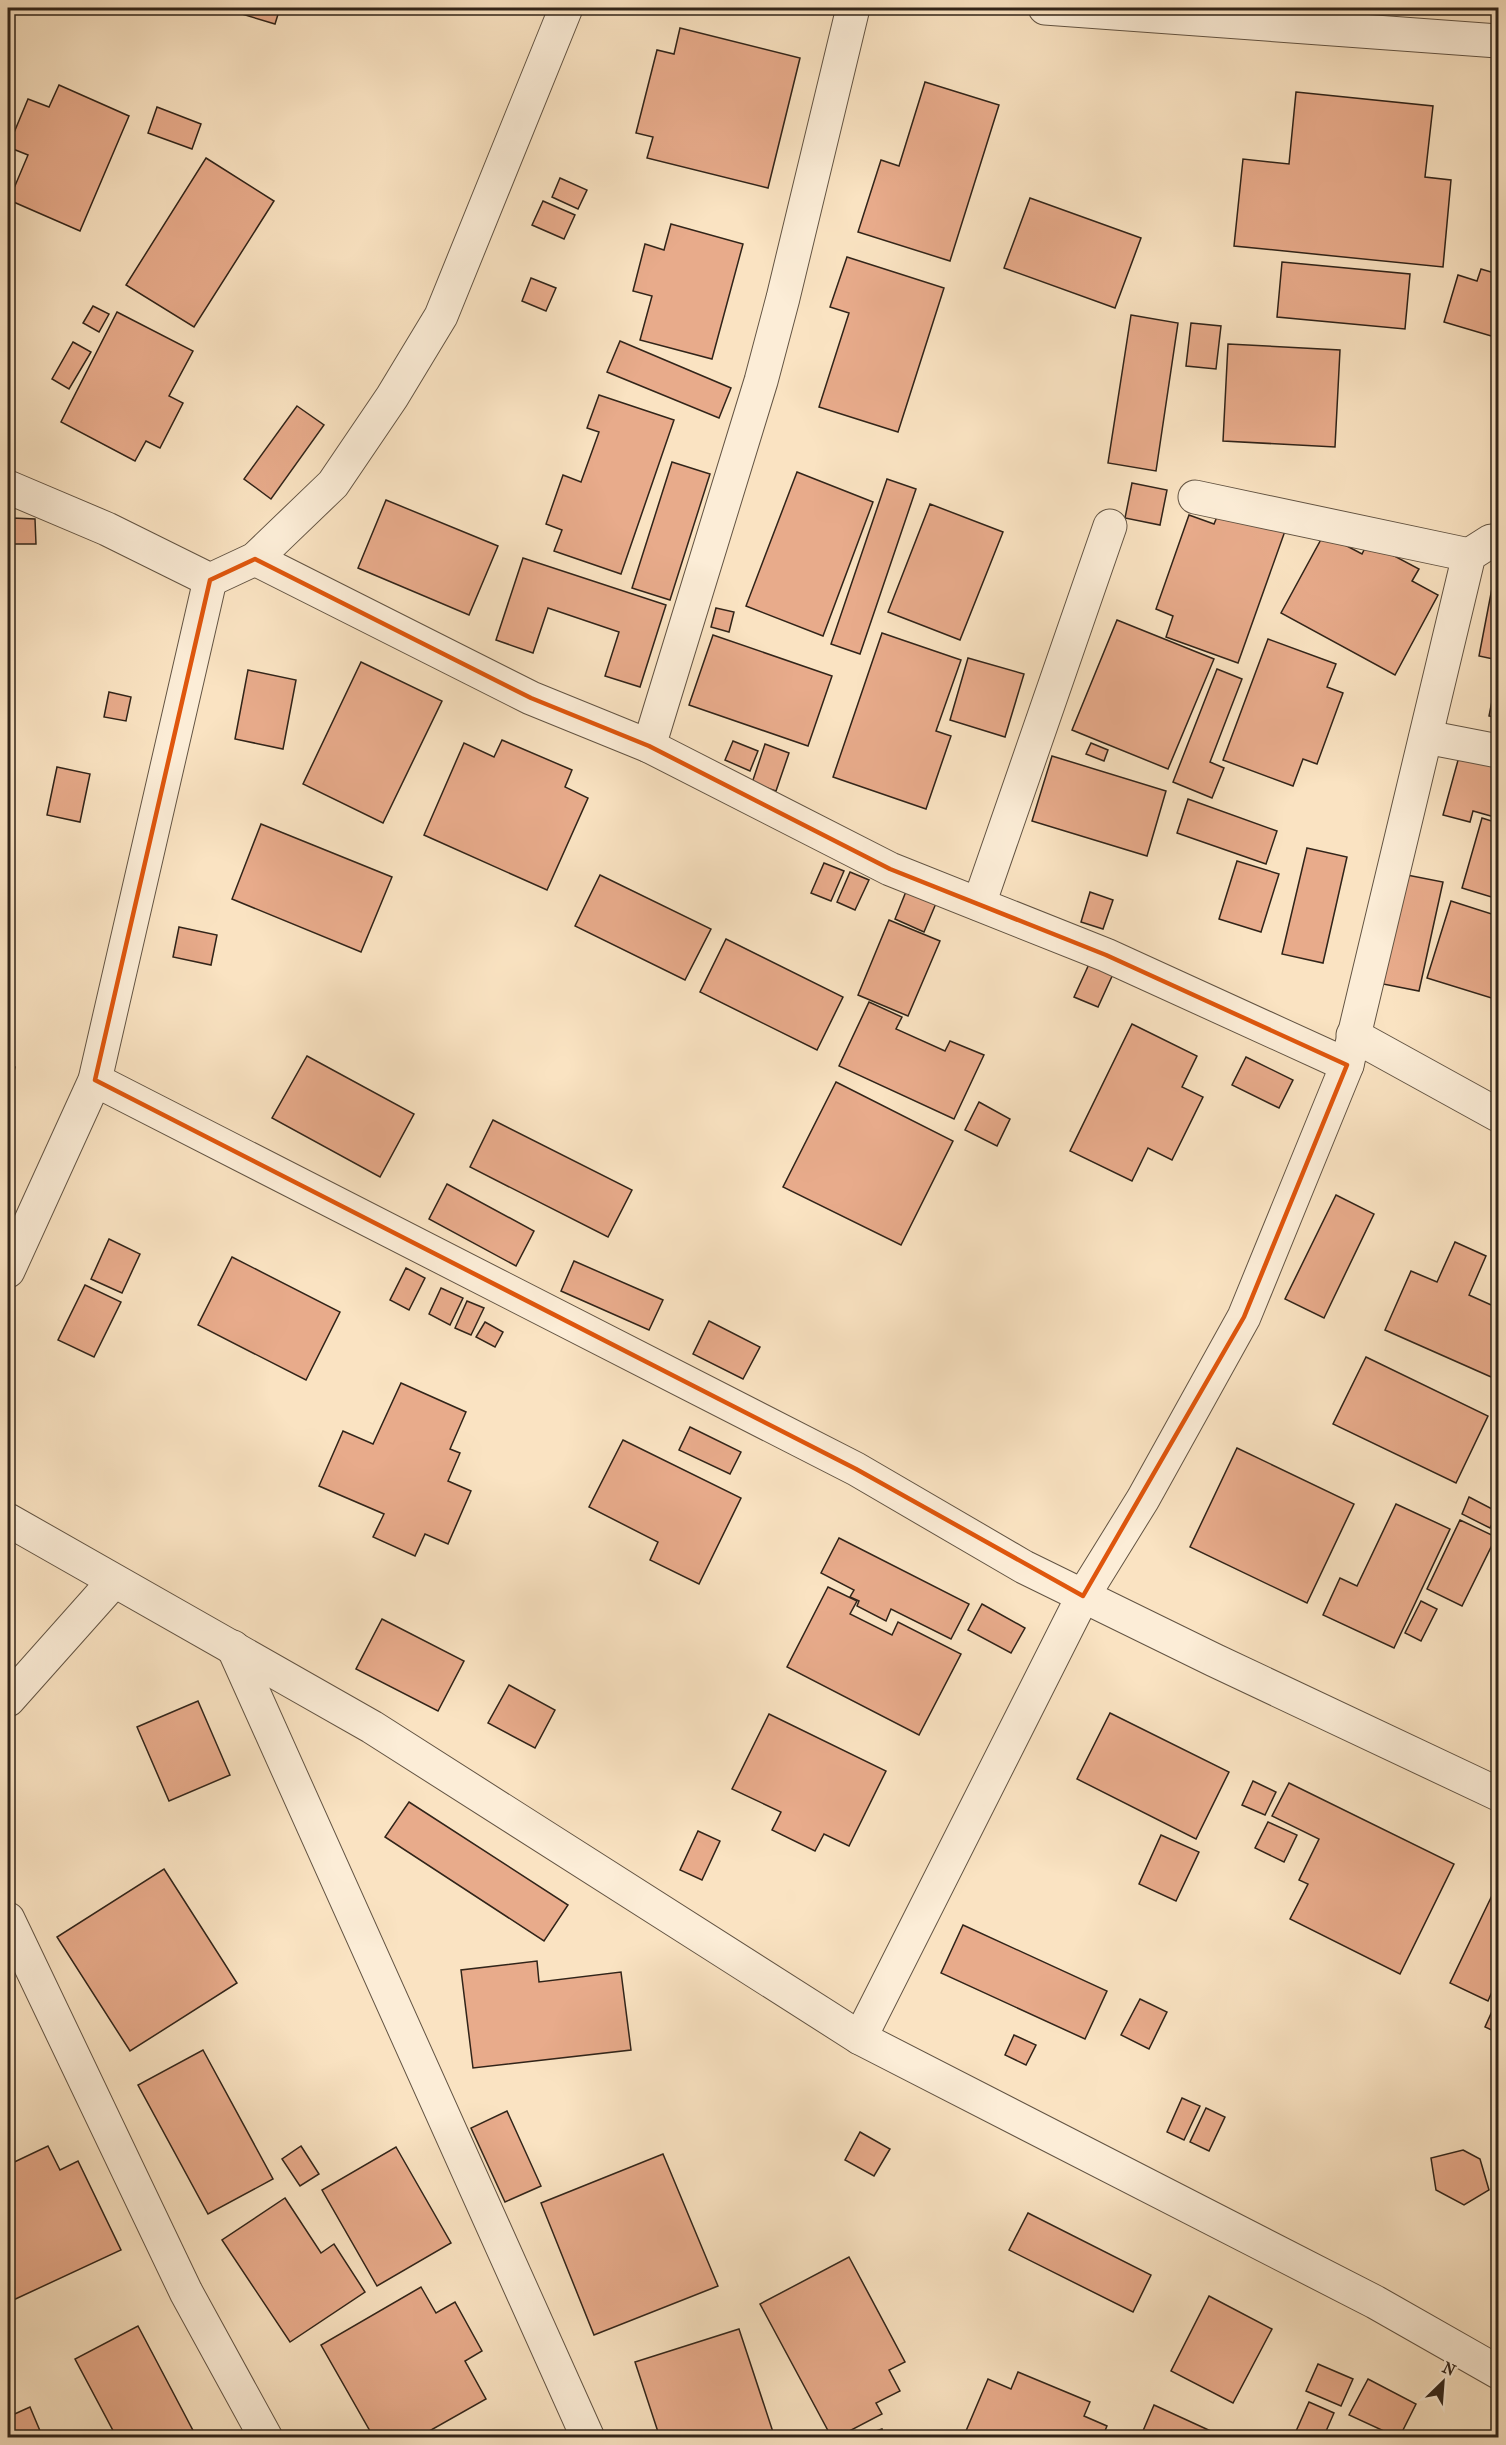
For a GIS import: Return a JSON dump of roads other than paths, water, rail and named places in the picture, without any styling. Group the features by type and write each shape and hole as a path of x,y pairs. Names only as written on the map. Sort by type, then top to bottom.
{"street":[{"path":"210,580 255,560 333,484 392,397 441,316 566,8"},
{"path":"649,746 761,381 854,8"},
{"path":"1045,8 1498,41"},
{"path":"8,488 107,529 210,580"},
{"path":"1195,498 1469,555"},
{"path":"979,904 1110,526"},
{"path":"860,2038 1083,1596 1143,1499 1244,1317 1350,1050 1469,555 1491,541 1498,542"},
{"path":"255,560 531,698 649,746 890,869 1106,956 1350,1050 1498,1115"},
{"path":"8,1271 95,1080 210,580"},
{"path":"1426,736 1498,751"},
{"path":"95,1080 855,1469 1024,1567 1498,1794"},
{"path":"8,1520 372,1727 860,2038 1375,2302 1498,2372"},
{"path":"8,1700 114,1581"},
{"path":"233,1647 588,2438"},
{"path":"8,1920 186,2292 266,2438"}]}
